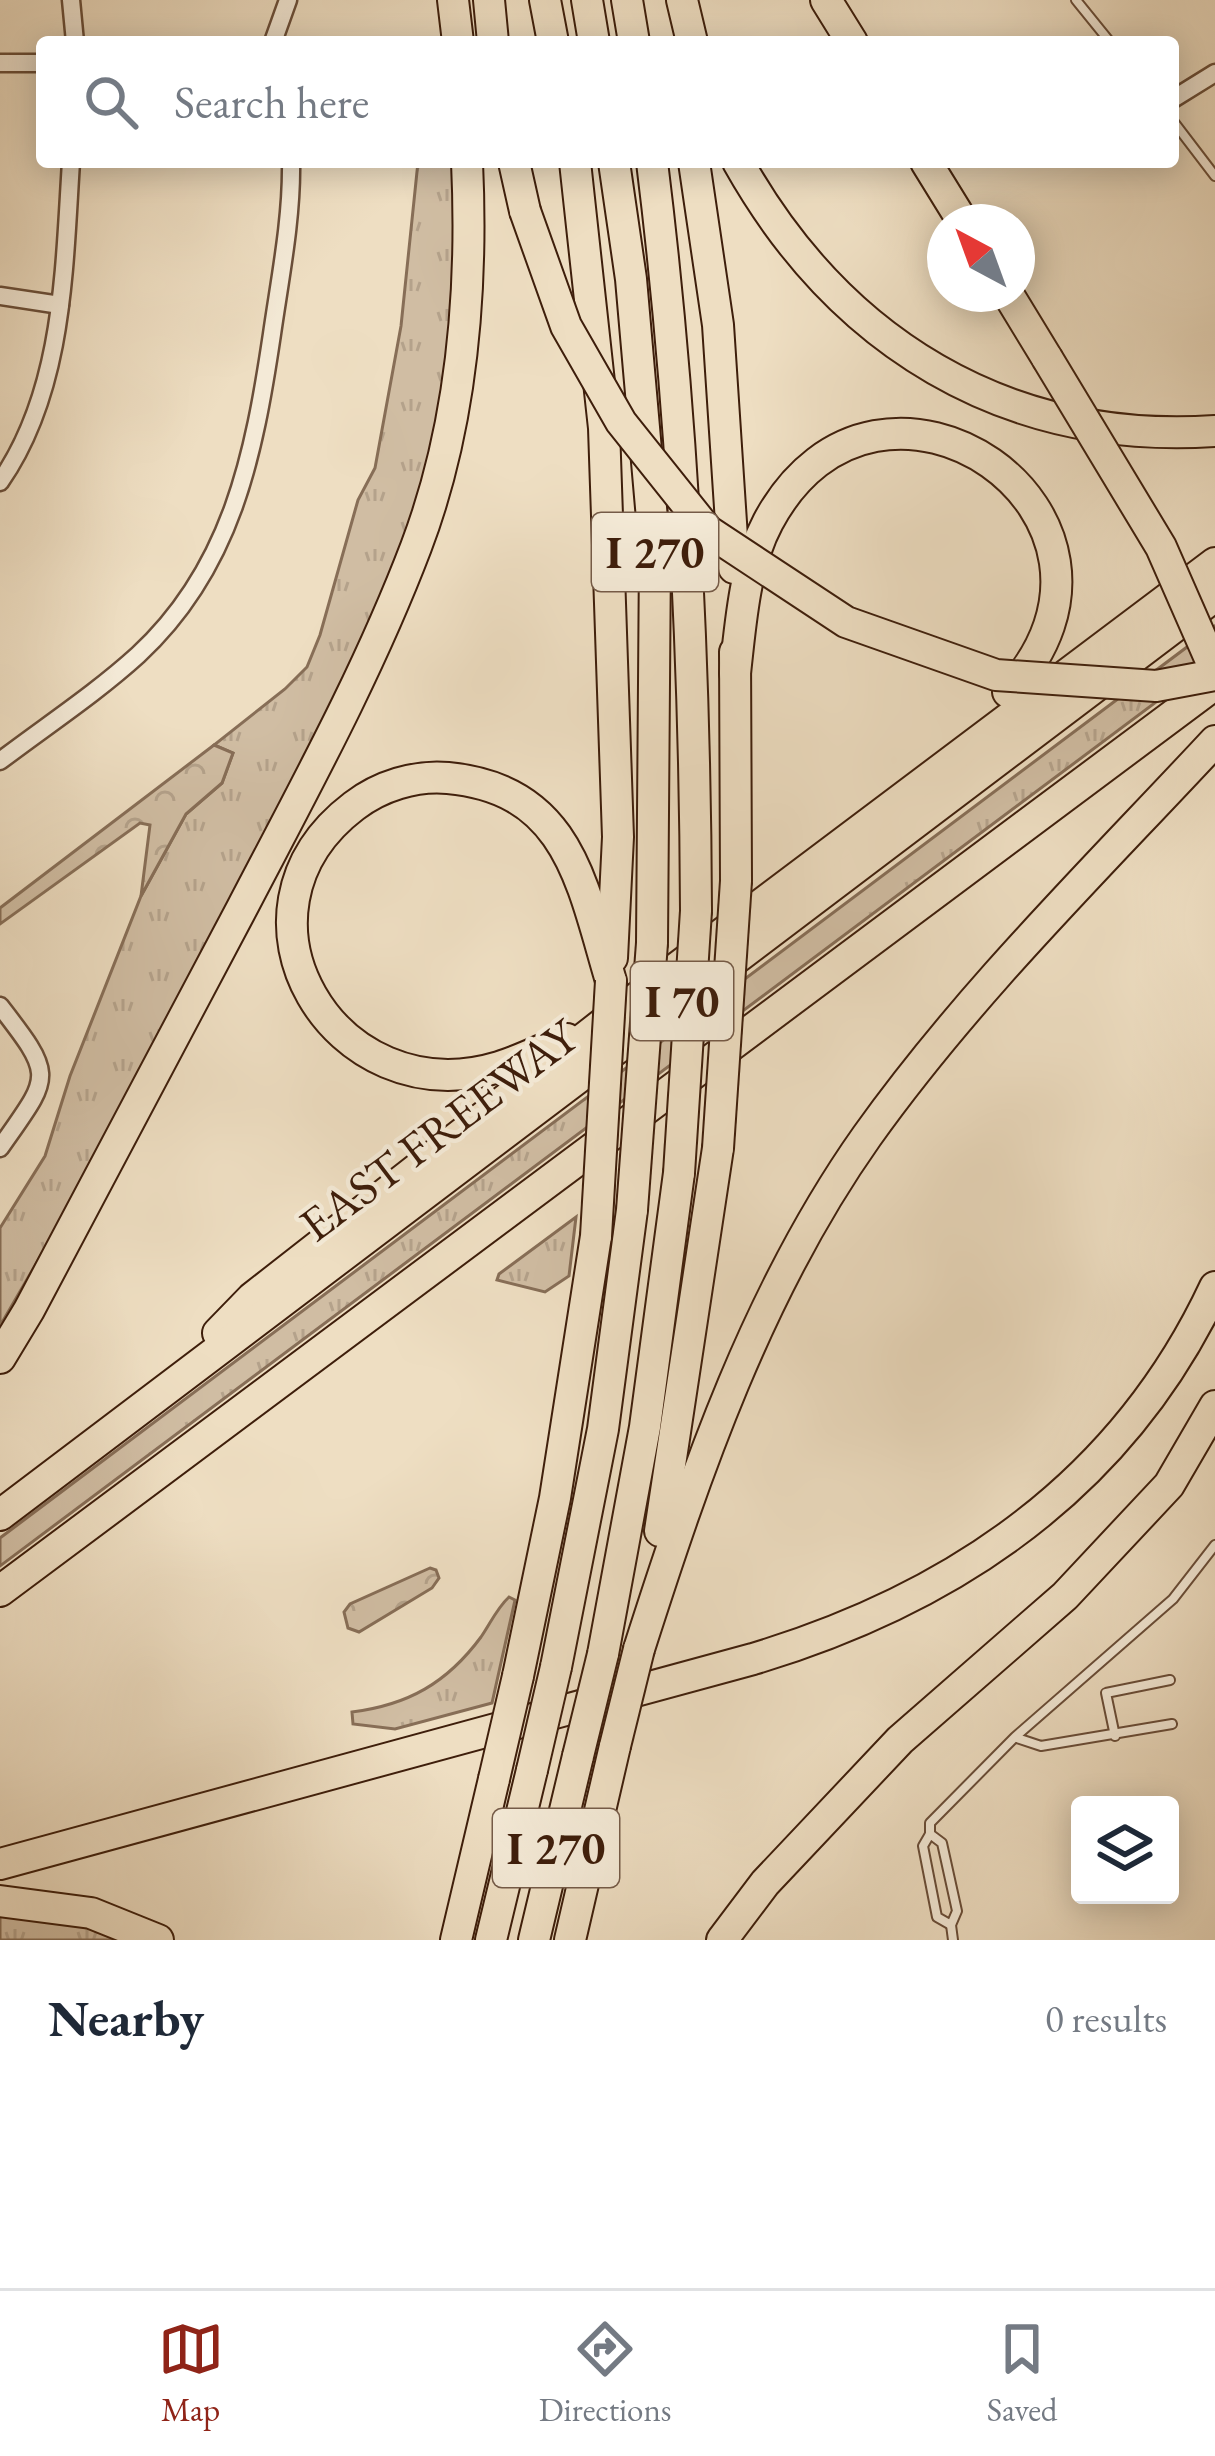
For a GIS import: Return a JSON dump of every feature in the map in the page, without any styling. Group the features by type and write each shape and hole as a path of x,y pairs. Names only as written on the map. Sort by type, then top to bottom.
{"highway":[{"path":"453,0 457,36"},
{"path":"489,0 492,36"},
{"path":"545,0 552,36"},
{"path":"587,0 593,36"},
{"path":"627,0 633,36"},
{"path":"664,0 672,36"},
{"path":"682,0 691,36"},
{"path":"826,0 848,36"},
{"path":"0,1358 350,703 417,544 462,357 470,228 467,168"},
{"path":"515,168 525,211 566,326 621,422 708,530 846,622 996,675 1156,686 1215,672 1161,547 1019,312"},
{"path":"455,1940 518,1676 563,1454 596,1236 618,837 604,428 575,168"},
{"name":"I 270","path":"491,1940 556,1667 604,1429 632,1210 652,944 655,553 632,279 615,168"},
{"name":"I 270","path":"534,1940 603,1654 645,1427 679,1173 696,910 688,543 653,168"},
{"path":"570,1940 639,1649 679,1428 718,1148 736,881 735,673 725,392 695,168"},
{"path":"741,168 768,215 805,264 869,324 949,377 1012,403 1096,425 1142,431 1215,431"},
{"path":"930,168 952,204"},
{"path":"735,673 744,599 766,525 792,488 823,460 860,440 886,433 923,433 959,442 1007,473 1033,504 1054,549 1056,597 1046,639 1014,686 887,808"},
{"path":"147,1404 252,1298 605,1022 1215,563"},
{"name":"EAST FREEWAY","path":"0,1515 1215,596"},
{"name":"I 70","path":"0,1591 1215,684"},
{"path":"639,1649 686,1501 736,1375 798,1249 866,1139 980,996 1215,740"},
{"path":"605,1022 497,1068 419,1073 371,1057 330,1025 304,984 292,922 303,873 325,834 370,795 421,778 490,785 528,803 564,843 582,879 611,981"},
{"path":"0,1864 753,1659 895,1608 1018,1532 1101,1456 1164,1377 1215,1287"},
{"path":"722,1940 765,1883 900,1740 1065,1596 1168,1485 1215,1406"},
{"path":"0,1901 91,1913 158,1940"}],"street":[{"path":"71,0 74,36"},
{"path":"275,36 288,0"},
{"path":"0,63 36,63"},
{"path":"1179,95 1215,73"},
{"path":"0,482 35,411 60,305 71,168"},
{"path":"0,760 138,655 184,600 224,536 257,433 283,260 290,168"},
{"path":"0,296 60,305"},
{"path":"0,1006 37,1054 43,1074 38,1095 0,1148"}],"lane":[{"path":"1076,0 1105,36"},
{"path":"1179,129 1215,176"},
{"path":"951,1925 937,1917 923,1846 930,1822 1015,1737 1173,1599 1215,1545"},
{"path":"1115,1736 1106,1693 1170,1680"},
{"path":"1015,1737 1041,1746 1172,1724"},
{"path":"930,1834 941,1843 957,1911 951,1925 953,1940"}],"green space":[{"path":"417,168 461,168 463,282 429,474 373,630 62,1219 0,1326 0,1228 45,1156 70,1076 141,896 186,814 222,783 233,753 214,745 307,667 320,635 358,500 375,468 401,326"},
{"path":"1215,626 1215,658 0,1566 0,1538"},
{"path":"214,745 233,753 222,783 186,814 141,896 150,825 140,823 0,924 0,908"},
{"path":"576,1217 569,1276 545,1292 497,1280 499,1274"},
{"path":"430,1568 439,1578 432,1588 359,1632 348,1628 344,1612 350,1604"},
{"path":"509,1597 515,1600 492,1703 395,1729 353,1724 352,1712 391,1704 440,1679 468,1653"},
{"path":"0,1911 28,1912 136,1940 0,1940"}]}
